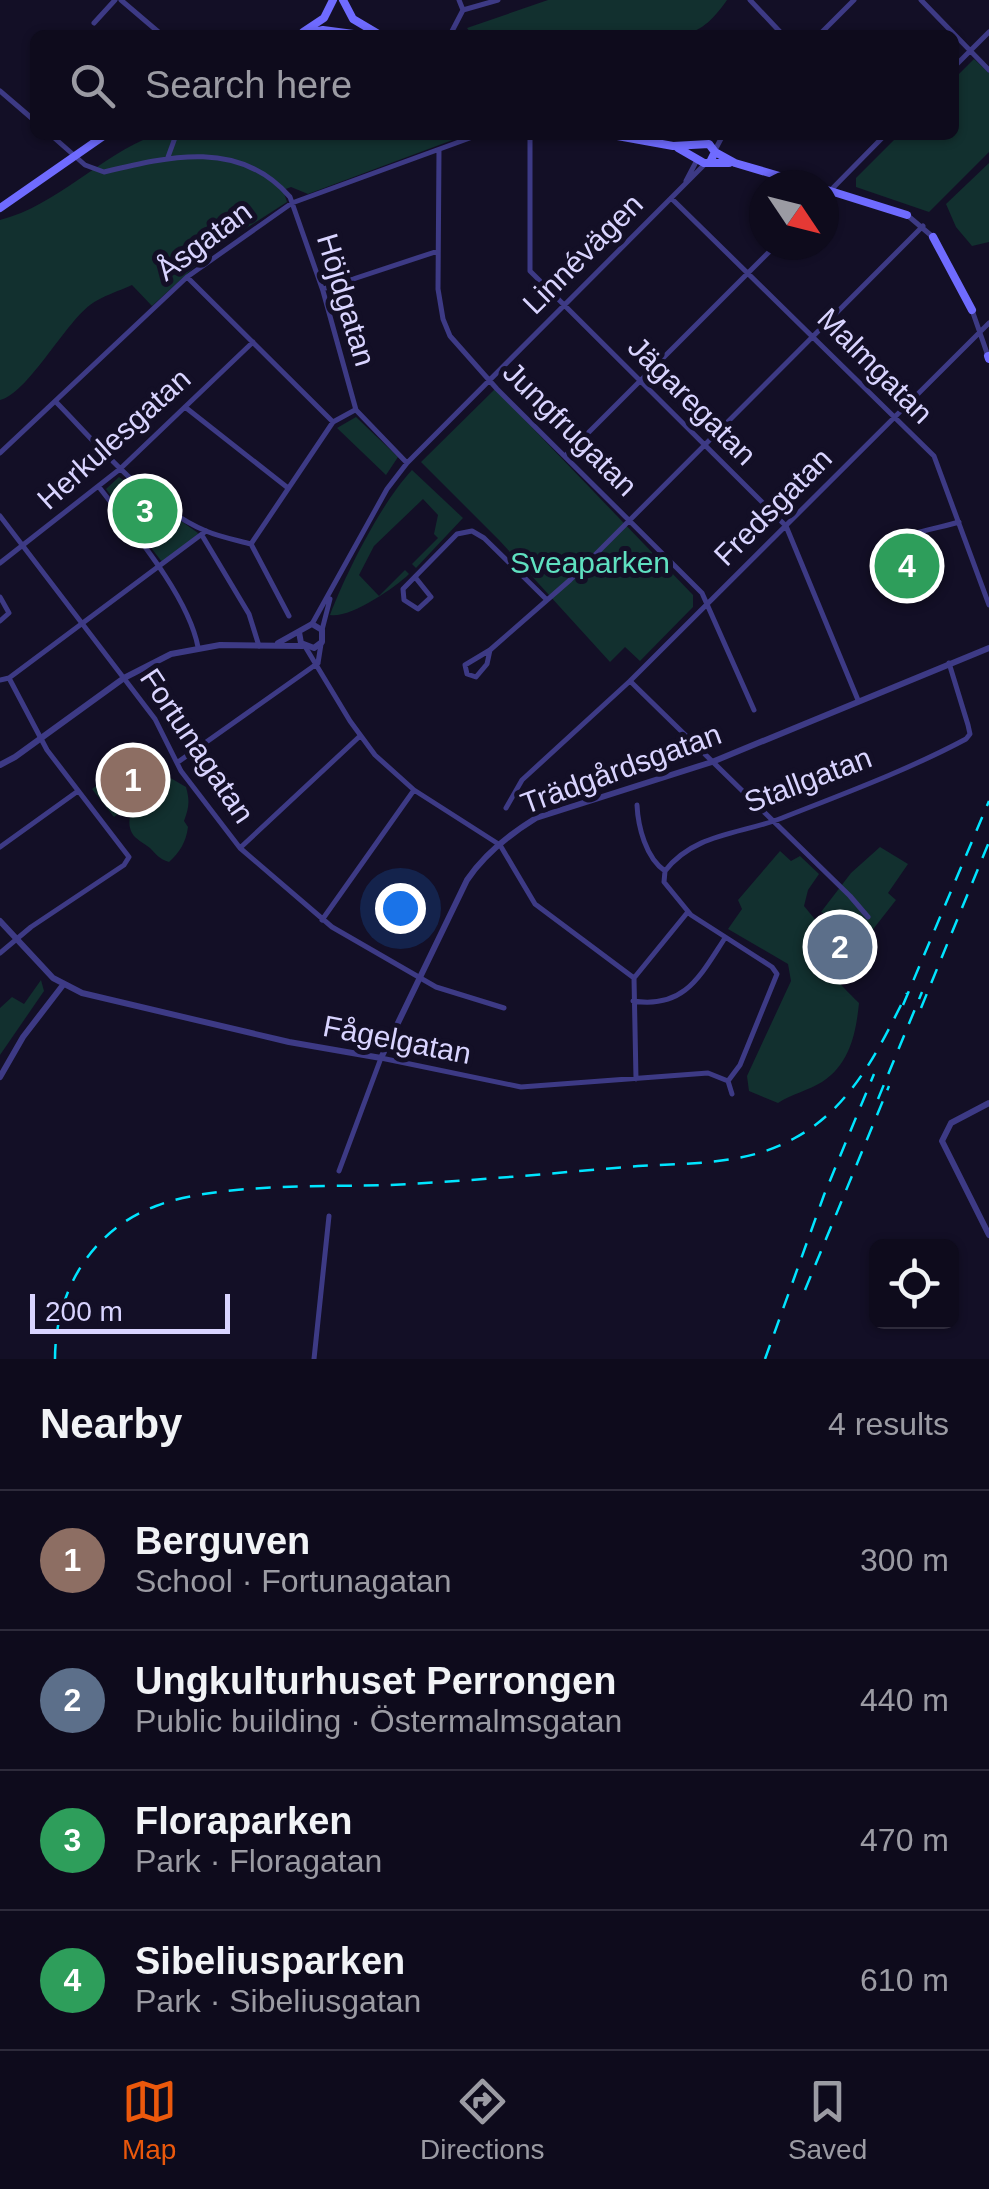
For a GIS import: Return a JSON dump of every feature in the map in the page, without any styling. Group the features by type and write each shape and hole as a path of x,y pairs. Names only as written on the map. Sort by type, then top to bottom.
{"main road":[{"path":"307,30 324,18 332,3 344,3 353,19 372,30"},
{"path":"324,18 330,30"},
{"path":"348,30 353,19"},
{"path":"0,208 99,140"},
{"path":"640,140 674,146 702,144 735,163"},
{"path":"702,144 702,161"},
{"path":"674,146 702,161 735,163 759,170"},
{"path":"702,161 715,151"},
{"path":"839,196 907,215"},
{"path":"933,237 972,310"}],"street":[{"path":"94,23 118,0 156,30"},
{"path":"452,30 462,10 459,0"},
{"path":"462,10 498,0"},
{"path":"750,0 778,30"},
{"path":"824,30 854,0"},
{"path":"921,0 950,30"},
{"path":"959,62 989,32"},
{"path":"959,40 989,70"},
{"path":"0,92 30,117"},
{"path":"57,140 85,165 104,172 168,158 245,162 285,190 292,203"},
{"path":"168,158 174,140"},
{"name":"Åsgatan","path":"0,453 188,277 292,203 465,140"},
{"name":"Jägaregatan","path":"530,140 529,266 564,306 786,526 858,700"},
{"path":"702,144 710,140"},
{"path":"715,151 718,140"},
{"path":"839,179 879,140"},
{"name":"Jungfrugatan","path":"439,150 438,289 443,319 455,344 709,604 754,710"},
{"name":"Linnévägen","path":"312,624 387,489 406,464 671,198 702,161"},
{"name":"Malmgatan","path":"671,198 934,456 989,605"},
{"name":"Höjdgatan","path":"292,203 323,290 356,410 406,464"},
{"path":"907,215 933,237"},
{"path":"490,650 476,678 466,674 466,665 490,650 570,580 922,226"},
{"path":"323,290 439,251"},
{"path":"564,456 761,260"},
{"path":"188,277 332,422 251,544"},
{"path":"972,310 988,358"},
{"name":"Fredsgatan","path":"506,808 522,780 709,604 989,323"},
{"name":"Herkulesgatan","path":"0,563 120,469 252,342"},
{"path":"57,402 120,469 205,534 251,544 289,616"},
{"path":"185,408 288,488"},
{"name":"Höjdgatan","path":"332,422 356,410"},
{"path":"99,487 160,568 192,626 198,647"},
{"name":"Fortunagatan","path":"0,516 155,719 181,771 240,848 322,920 436,987 504,1008"},
{"path":"914,535 930,577 929,586 906,598 896,590 884,550 889,543 914,535 959,522"},
{"path":"416,577 431,597 418,609 410,607 401,592 457,534 472,530 546,599"},
{"path":"0,680 10,678 205,534"},
{"path":"205,534 249,614 259,646"},
{"name":"Linnévägen","path":"322,630 332,591"},
{"path":"0,597 9,613 0,620"},
{"path":"178,762 318,663 322,630 312,624 272,646"},
{"path":"300,632 305,647 360,736 414,790 500,845 540,910 634,978"},
{"path":"0,765 148,663 198,647 314,648 321,644"},
{"name":"Trädgårdsgatan","path":"339,1171 381,1058 467,880 500,845 536,818 712,762 989,648"},
{"name":"Stallgatan","path":"665,871 680,856 708,840 772,821 962,742 970,734 948,664"},
{"path":"0,953 128,861 126,852 40,740 10,678"},
{"path":"630,681 868,918"},
{"path":"240,848 360,736"},
{"path":"322,920 414,790"},
{"path":"0,846 78,791"},
{"path":"638,805 650,856 665,871 664,882 687,912 777,974 740,1065 728,1081 732,1094"},
{"path":"636,1079 634,978 687,912"},
{"path":"0,922 63,985 23,1037 0,1077"},
{"path":"632,1001 661,1003 687,988 725,938"},
{"name":"Fågelgatan","path":"63,985 248,1032 521,1087 708,1073 728,1081"},
{"path":"989,1103 956,1120 942,1134 944,1149 989,1235"},
{"path":"314,1359 329,1216"}],"green space":[{"path":"548,0 727,0 696,30 467,28"},
{"path":"974,59 989,73 989,152 929,212 856,187 856,178 894,140 959,140 959,74"},
{"path":"144,140 453,140 308,194 291,187 283,190 287,202 214,249 152,306 132,285 90,305 22,386 0,400 0,220 41,203"},
{"path":"989,163 989,242 972,246 956,227 946,204"},
{"name":"Sveaparken","path":"495,389 693,595 693,607 640,661 625,647 610,662 499,540 421,462"},
{"path":"356,417 398,457 386,475 337,428"},
{"path":"412,470 463,518 416,568 412,564 438,538 434,534 438,515 423,499 374,546 359,575 379,596 405,570 409,574 383,594 360,607 330,615 365,539"},
{"path":"119,477 198,533 197,537 162,562 106,489"},
{"path":"916,544 928,577 899,588 886,555"},
{"path":"117,771 130,776 134,782 128,788 137,799 114,817 92,789"},
{"path":"167,776 186,787 188,800 186,837 169,862 135,837 129,825 139,800"},
{"path":"880,847 908,864 888,893 896,900 867,937 821,912 851,873"},
{"path":"780,851 791,861 800,856 819,874 808,890 804,906 818,923 820,948 828,968 859,1003 853,1036 832,1075 778,1103 749,1091 747,1076 791,981 788,964 728,929 742,909 738,900"},
{"path":"41,980 44,991 0,1055 0,1008 12,997 24,1004"}],"railway":[{"path":"903,1005 989,801"},
{"path":"921,1008 989,842"},
{"path":"878,1099 922,992"},
{"path":"55,1359 62,1310 81,1266 113,1231 156,1206 239,1190 451,1181 698,1163 756,1154 813,1126 847,1094 886,1035 907,993"},
{"path":"765,1359 824,1195 874,1074"},
{"path":"805,1290 889,1086"}],"place":[{"name":"Floraparken","path":"145,511"},
{"name":"Sibeliusparken","path":"907,566"},
{"name":"Berguven","path":"133,780"},
{"name":"Ungkulturhuset Perrongen","path":"840,947"}]}
